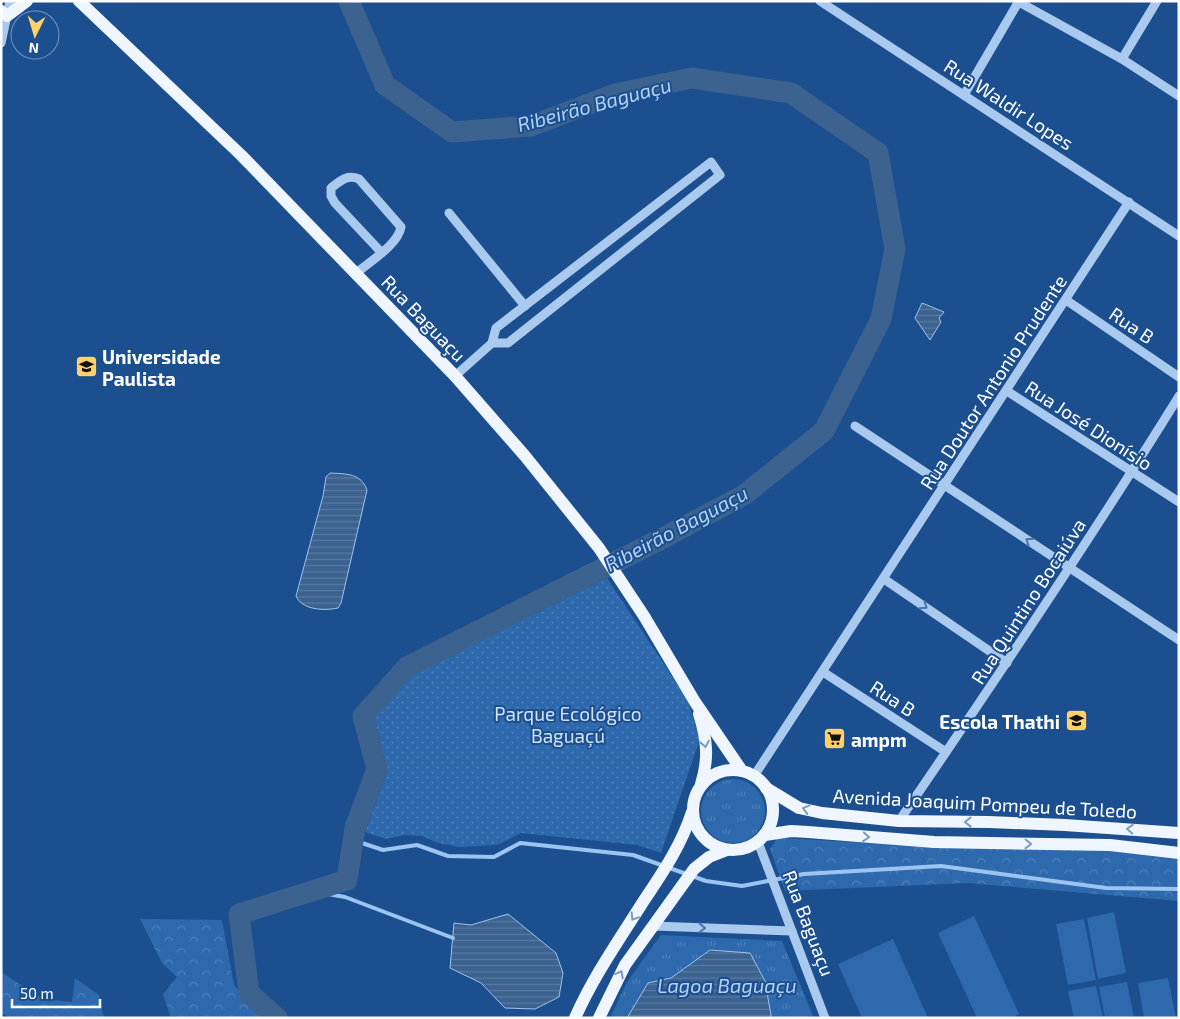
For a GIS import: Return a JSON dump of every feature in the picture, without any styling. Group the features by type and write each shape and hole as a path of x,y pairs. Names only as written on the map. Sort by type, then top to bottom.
{"main road":[{"path":"4,14 27,1"},
{"name":"Rua Baguaçu","path":"80,1 241,155 454,376 525,456 599,548 644,616 695,702"},
{"path":"695,702 742,771"},
{"path":"575,1018 592,983 672,859 685,834 694,799 706,768 707,750 695,702"},
{"path":"599,1018 625,965 694,869 709,857 727,850 744,849 761,838 771,824 773,812 772,799 766,788 754,776 742,771 730,770 708,778 700,787"},
{"name":"Avenida Joaquim Pompeu de Toledo","path":"766,788 799,808 814,812 899,821 1018,823 1179,833"},
{"path":"692,812 695,826 703,837 714,846 727,850"},
{"name":"Avenida Joaquim Pompeu de Toledo","path":"761,838 791,831 934,842 1110,846 1179,853"}],"street":[{"path":"1,43 4,14 10,1"},
{"name":"Rua Waldir Lopes","path":"820,1 1130,202 1179,236"},
{"path":"1122,59 1158,1"},
{"path":"964,95 1018,2 1122,59 1179,96"},
{"path":"454,376 492,343 496,328 711,162 720,175 508,343 492,343"},
{"path":"355,274 395,242 400,234 401,227 359,180 352,176 342,178 331,188 331,196 335,204 381,252"},
{"path":"662,200 672,212"},
{"name":"Rua Doutor Antonio Prudente","path":"754,776 1130,202"},
{"path":"449,213 524,306"},
{"path":"579,264 590,279"},
{"name":"Rua B","path":"1066,300 1179,377"},
{"name":"Rua José Dionísio","path":"1007,391 1179,502"},
{"name":"Rua Quintino Bocaiúva","path":"899,821 1007,663 1132,472 1179,396"},
{"path":"855,426 1179,640"},
{"path":"884,579 1007,663"},
{"name":"Rua B","path":"823,672 946,752"},
{"name":"Rua Baguaçu","path":"761,838 766,862 781,904 826,1018"},
{"path":"653,926 792,931"}],"green space":[{"name":"Parque Ecológico Baguaçú","path":"607,578 687,699 700,739 661,853 637,845 521,833 497,845 460,847 438,843 422,836 404,835 386,839 365,832 386,775 372,716 413,674"},
{"path":"733,779 751,785 759,793 765,811 759,829 751,837 733,843 715,837 707,829 701,811 707,793 715,785"},
{"path":"777,838 934,846 1179,848 1179,901 967,883 785,891 770,849"},
{"path":"1114,912 1126,973 1098,979 1087,918"},
{"path":"974,916 1019,1014 1012,1018 977,1018 938,933"},
{"path":"140,919 222,920 234,985 261,1018 171,1018 163,994 177,977 162,963"},
{"path":"1084,919 1096,980 1068,985 1056,924"},
{"path":"661,935 782,941 814,1018 770,1018 765,981 710,950 671,978 648,983 627,1018 610,1018 627,982"},
{"path":"893,939 928,1018 862,1018 838,964"},
{"path":"1,972 43,999 72,1002 75,978 99,995 104,1018 12,1018 1,1013"},
{"path":"1168,978 1176,1018 1144,1018 1138,983"},
{"path":"1127,982 1134,1018 1105,1018 1099,987"},
{"path":"1096,986 1103,1018 1074,1018 1068,991"}],"water":[{"path":"922,303 944,312 939,318 941,322 930,340 915,318"},
{"path":"330,473 347,474 357,477 367,490 341,603 338,608 320,609 308,607 299,601 296,596 323,496 326,477"},
{"path":"508,914 556,953 563,973 559,997 535,1009 505,1008 481,983 450,968 454,923 471,925"},
{"name":"Lagoa Baguaçu","path":"710,950 750,953 765,981 770,1018 627,1018 648,983 671,978"}],"waterway":[{"name":"Ribeirão Baguaçu","path":"277,1018 249,993 239,914 347,880 355,828 377,769 363,716 407,667 667,536 744,495 824,431 881,319 895,249 878,153 791,93 692,78 615,94 531,126 452,132 385,85 349,1"},
{"path":"353,840 383,850 417,845 448,856 494,857 520,843 633,855 706,881 742,886 804,874 941,866 1106,888 1179,889"},
{"path":"311,891 345,897 453,938"}],"place":[{"name":"Universidade Paulista","path":"86,367"},
{"name":"Escola Thathi","path":"1076,721"},
{"name":"ampm","path":"835,739"}]}
